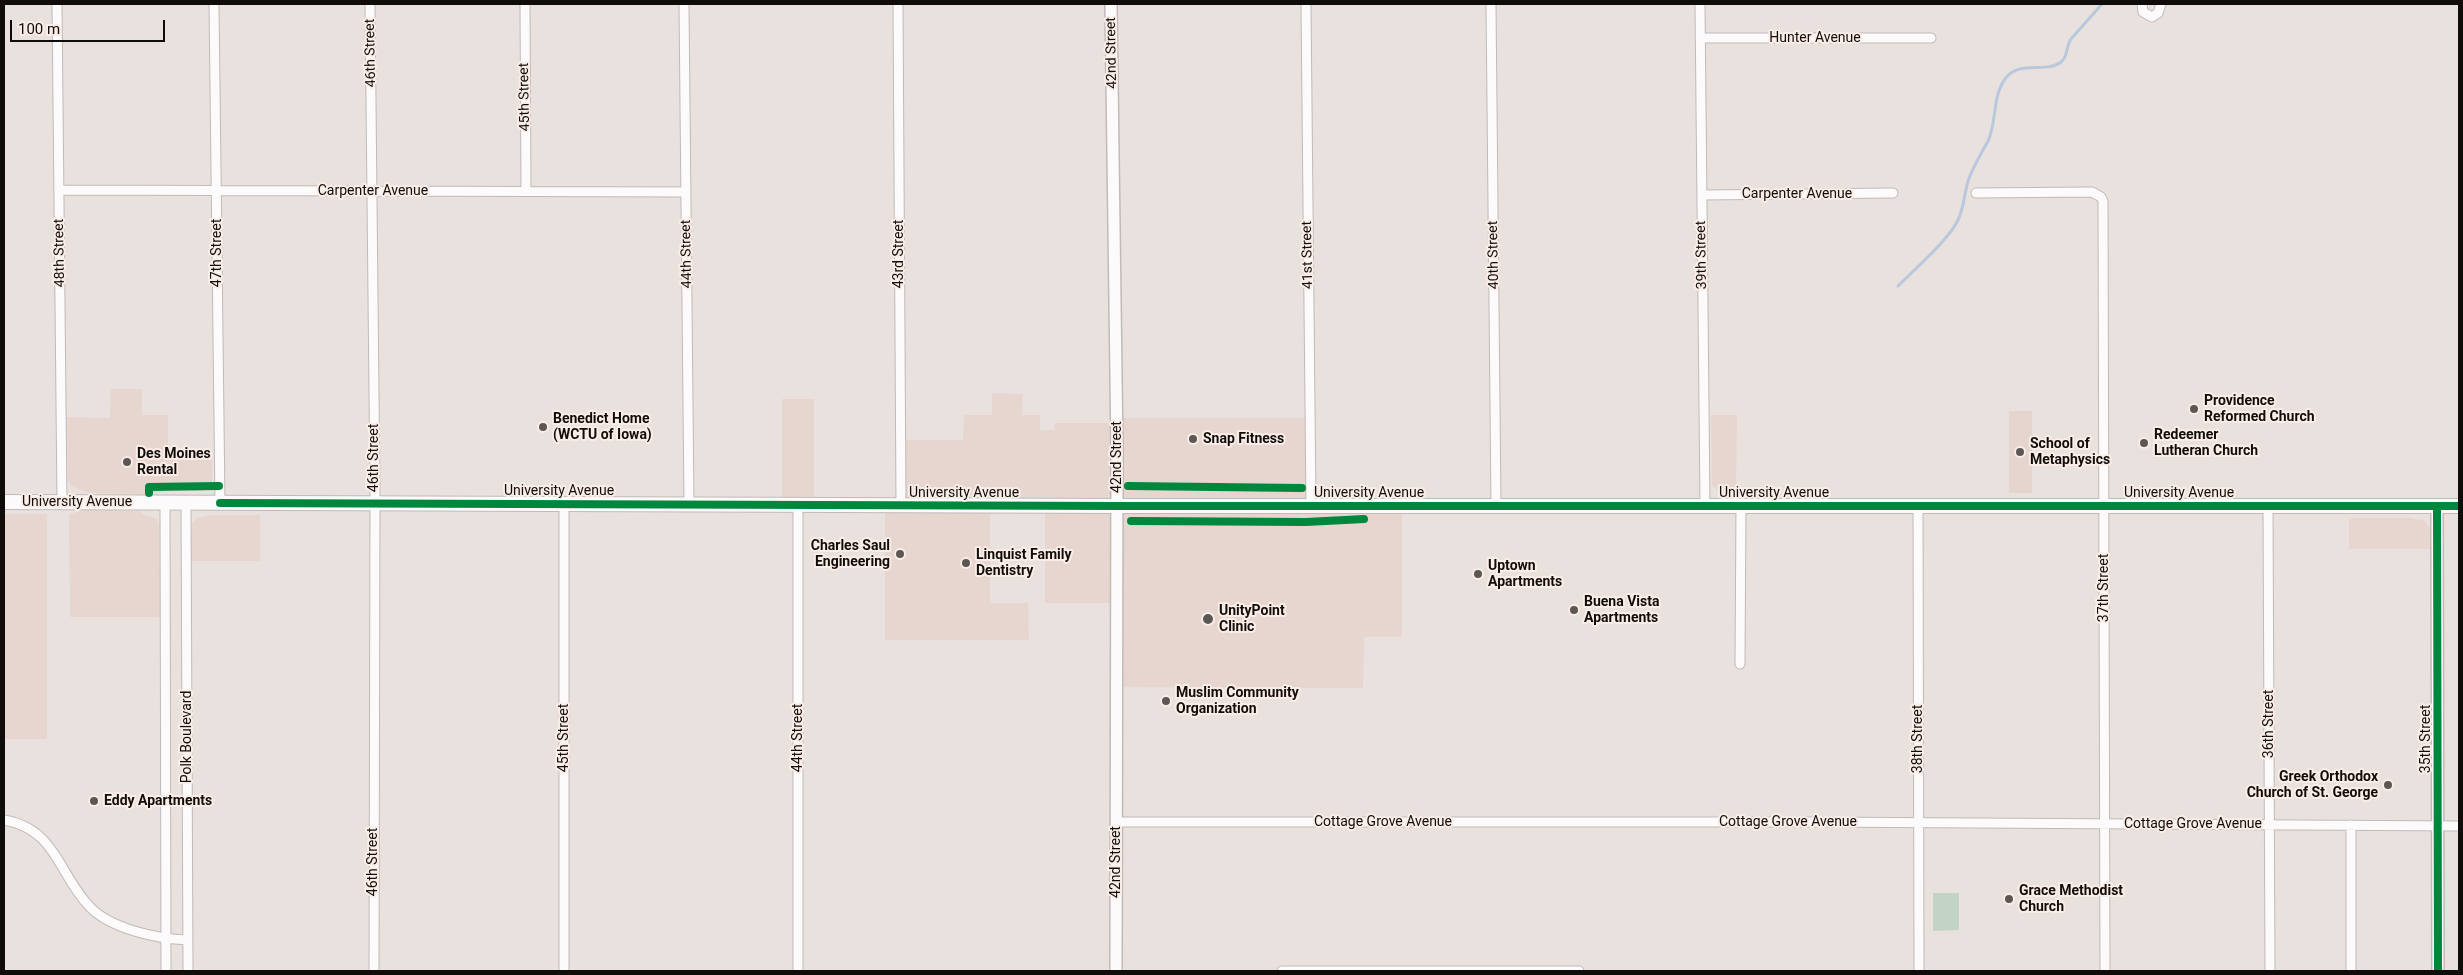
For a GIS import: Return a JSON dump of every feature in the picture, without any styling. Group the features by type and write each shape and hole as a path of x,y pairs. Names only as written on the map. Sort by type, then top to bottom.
{"main road":[{"name":"University Avenue","path":"4,502 1117,506 2459,506"}],"street":[{"name":"48th Street","path":"57,4 62,502"},
{"name":"47th Street","path":"214,4 220,503"},
{"name":"46th Street","path":"370,4 374,503 374,971"},
{"name":"45th Street","path":"525,4 526,191"},
{"name":"44th Street","path":"684,4 689,504"},
{"name":"43rd Street","path":"898,4 901,505"},
{"name":"42nd Street","path":"1111,4 1117,506 1116,971"},
{"name":"41st Street","path":"1306,4 1311,506"},
{"name":"40th Street","path":"1491,4 1496,506"},
{"name":"39th Street","path":"1700,4 1705,506"},
{"path":"2142,4 2143,12 2152,16 2158,14 2160,4"},
{"name":"Hunter Avenue","path":"1700,38 1931,38"},
{"name":"Carpenter Avenue","path":"59,190 686,192"},
{"name":"37th Street","path":"1976,192 2092,192 2101,197 2103,205 2105,971"},
{"name":"Carpenter Avenue","path":"1702,195 1893,193"},
{"name":"Polk Boulevard","path":"166,503 166,971"},
{"name":"Polk Boulevard","path":"186,503 188,971"},
{"name":"45th Street","path":"564,504 564,971"},
{"name":"44th Street","path":"798,505 798,971"},
{"path":"1740,664 1741,506"},
{"name":"38th Street","path":"1918,506 1919,971"},
{"name":"36th Street","path":"2268,506 2270,971"},
{"name":"35th Street","path":"2437,506 2438,971"},
{"path":"4,820 27,828 41,836 54,851 80,895 101,916 114,923 166,939 188,940"},
{"name":"Cottage Grove Avenue","path":"1116,822 1918,822 2459,826"},
{"path":"2351,825 2351,971"},
{"path":"1282,971 1579,971"}],"shaded area":[{"path":"111,389 142,389 142,415 168,415 168,460 212,460 212,481 208,488 203,491 168,491 146,494 89,493 71,486 68,480 67,417 110,418"},
{"path":"992,393 1023,394 1022,415 1040,415 1040,430 1054,430 1055,423 1116,423 1117,418 1310,418 1311,506 1402,506 1402,637 1364,637 1363,688 1116,687 1116,603 1045,603 1045,506 990,506 990,603 1028,603 1029,640 885,640 885,505 901,505 901,440 963,440 964,415 992,415"},
{"path":"782,399 814,399 814,505 782,505"},
{"name":"School of Metaphysics","path":"2009,411 2032,411 2032,493 2009,493"},
{"path":"1711,415 1737,415 1736,494 1721,493 1712,485"},
{"path":"85,510 140,511 144,515 157,519 159,527 161,617 70,617 69,514"},
{"path":"4,514 47,514 47,739 4,739"},
{"path":"211,515 260,515 260,561 189,561 192,524 197,518"},
{"path":"2349,518 2410,518 2425,521 2430,528 2430,549 2349,549"}],"green space":[{"path":"1933,893 1959,893 1959,930 1933,931"}],"waterway":[{"path":"1898,286 1938,246 1957,222 1963,207 1968,181 1991,134 1998,94 2005,79 2011,73 2018,70 2048,67 2061,62 2065,57 2071,39 2102,4"}],"cycle path":[{"path":"149,493 149,487 219,486"},
{"path":"1128,486 1302,488"},
{"path":"220,503 1117,506 2459,506"},
{"path":"2437,506 2438,971"},
{"path":"1131,521 1306,522 1364,519"}],"place":[{"name":"Providence Reformed Church","path":"2194,409"},
{"name":"Benedict Home (WCTU of Iowa)","path":"543,427"},
{"name":"Snap Fitness","path":"1193,439"},
{"name":"Redeemer Lutheran Church","path":"2144,443"},
{"name":"School of Metaphysics","path":"2020,452"},
{"name":"Des Moines Rental","path":"127,462"},
{"name":"Charles Saul Engineering","path":"900,554"},
{"name":"Linquist Family Dentistry","path":"966,563"},
{"name":"Uptown Apartments","path":"1478,574"},
{"name":"Buena Vista Apartments","path":"1574,610"},
{"name":"UnityPoint Clinic","path":"1208,619"},
{"name":"Muslim Community Organization","path":"1166,701"},
{"name":"Greek Orthodox Church of St. George","path":"2388,785"},
{"name":"Eddy Apartments","path":"94,801"},
{"name":"Grace Methodist Church","path":"2009,899"}]}
